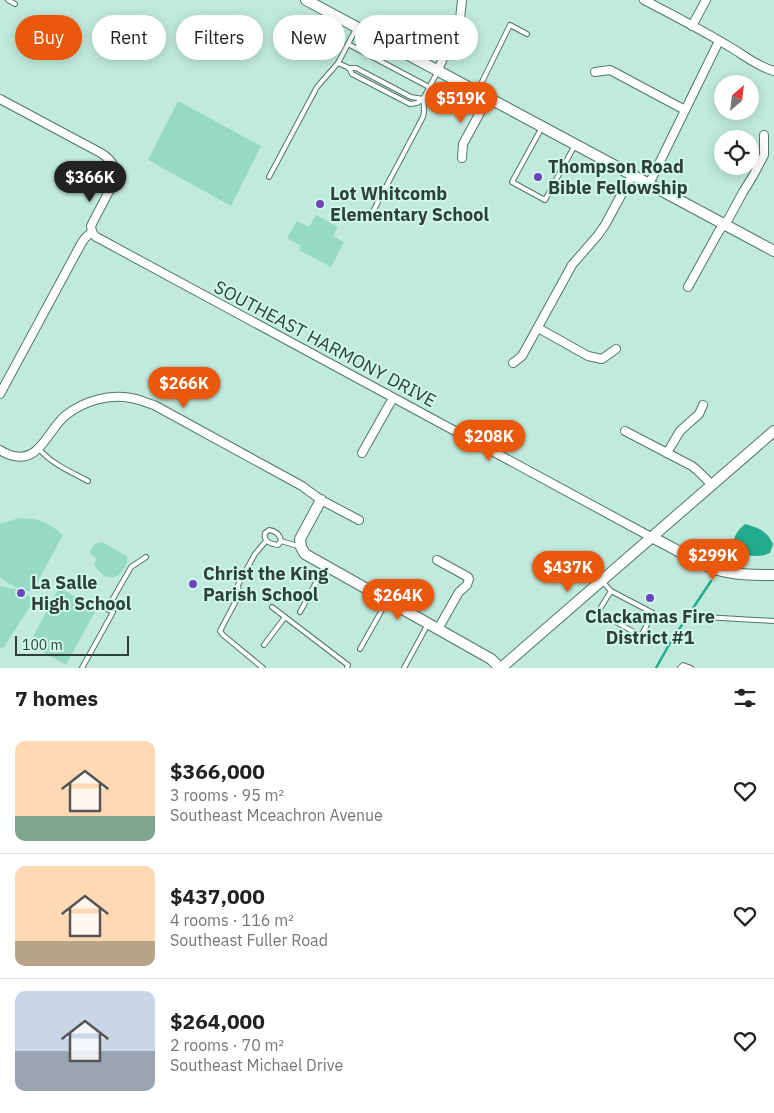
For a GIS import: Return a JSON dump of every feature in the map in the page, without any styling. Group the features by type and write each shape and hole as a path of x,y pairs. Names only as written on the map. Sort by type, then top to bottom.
{"street":[{"path":"306,0 355,26"},
{"path":"438,70 460,20 462,0"},
{"path":"644,0 751,60 774,70"},
{"path":"692,26 706,0"},
{"path":"649,184 719,41"},
{"path":"419,60 724,224 772,247"},
{"path":"595,72 610,70 685,110"},
{"path":"462,158 463,144 488,98"},
{"path":"0,99 105,155 112,162 115,170 112,186 91,226 92,232 81,244 0,394"},
{"path":"688,288 719,230 729,218 764,155 764,135"},
{"path":"513,363 522,356 572,265 605,225 632,175"},
{"name":"SOUTHEAST HARMONY DRIVE","path":"92,232 96,237 652,538"},
{"path":"538,328 588,356 602,358 616,349"},
{"path":"0,450 20,457 29,455 44,444 56,425 65,416 86,403 97,399 132,398 154,405 302,486 321,500 359,520"},
{"path":"362,453 393,398"},
{"path":"667,453 677,435 699,414 703,405"},
{"path":"625,431 697,470 712,485"},
{"path":"321,500 301,536 301,547 305,554 503,667 774,431"},
{"path":"652,538 715,569 742,574 774,575"},
{"path":"437,560 470,579 467,585 459,592 438,629"}],"lane":[{"path":"8,0 15,4"},
{"path":"477,92 510,25 527,34"},
{"path":"270,177 317,87 338,63 355,31"},
{"path":"348,44 429,87"},
{"path":"338,63 349,68 356,68 411,97 423,99"},
{"path":"370,217 423,117 425,111 423,99 438,70"},
{"path":"542,127 512,182 545,200 575,144"},
{"path":"39,449 45,457 88,482"},
{"path":"270,530 274,531 280,535 282,541 278,545 274,545 266,541 265,533 270,530"},
{"path":"263,668 220,631 238,599 240,592 238,585 241,578 255,554 266,541"},
{"path":"282,541 301,547"},
{"path":"82,668 113,612 107,608 131,567 146,557"},
{"path":"300,612 325,566"},
{"path":"601,581 611,591 653,614 641,636 598,612 611,591"},
{"path":"360,649 387,601"},
{"path":"272,607 348,665 347,668"},
{"path":"264,645 285,617"},
{"path":"704,617 774,621"},
{"path":"404,668 428,624"},
{"path":"680,668 683,665 692,668"}],"shaded area":[{"path":"178,101 261,146 231,206 148,160"},
{"path":"316,215 338,227 333,236 344,242 331,267 299,250 301,246 287,238 297,221 309,227"},
{"name":"La Salle High School","path":"19,518 42,522 63,535 33,590 25,592 21,590 34,600 4,647 0,648 0,586 20,590 0,578 0,524"},
{"path":"745,524 758,528 768,536 773,544 770,553 762,556 753,556 739,551 735,546 734,540 737,532"},
{"path":"102,542 127,556 125,567 116,576 108,577 104,575 94,564 95,557 90,552 95,545"},
{"path":"59,588 97,608 66,665 29,644"}],"waterway":[{"path":"727,556 736,548"},
{"path":"656,668 670,643 711,581"}],"place":[{"name":"Thompson Road Bible Fellowship","path":"538,177"},
{"name":"Lot Whitcomb Elementary School","path":"320,204"},
{"name":"Christ the King Parish School","path":"193,584"},
{"name":"La Salle High School","path":"21,593"},
{"name":"Clackamas Fire District #1","path":"650,598"}]}
